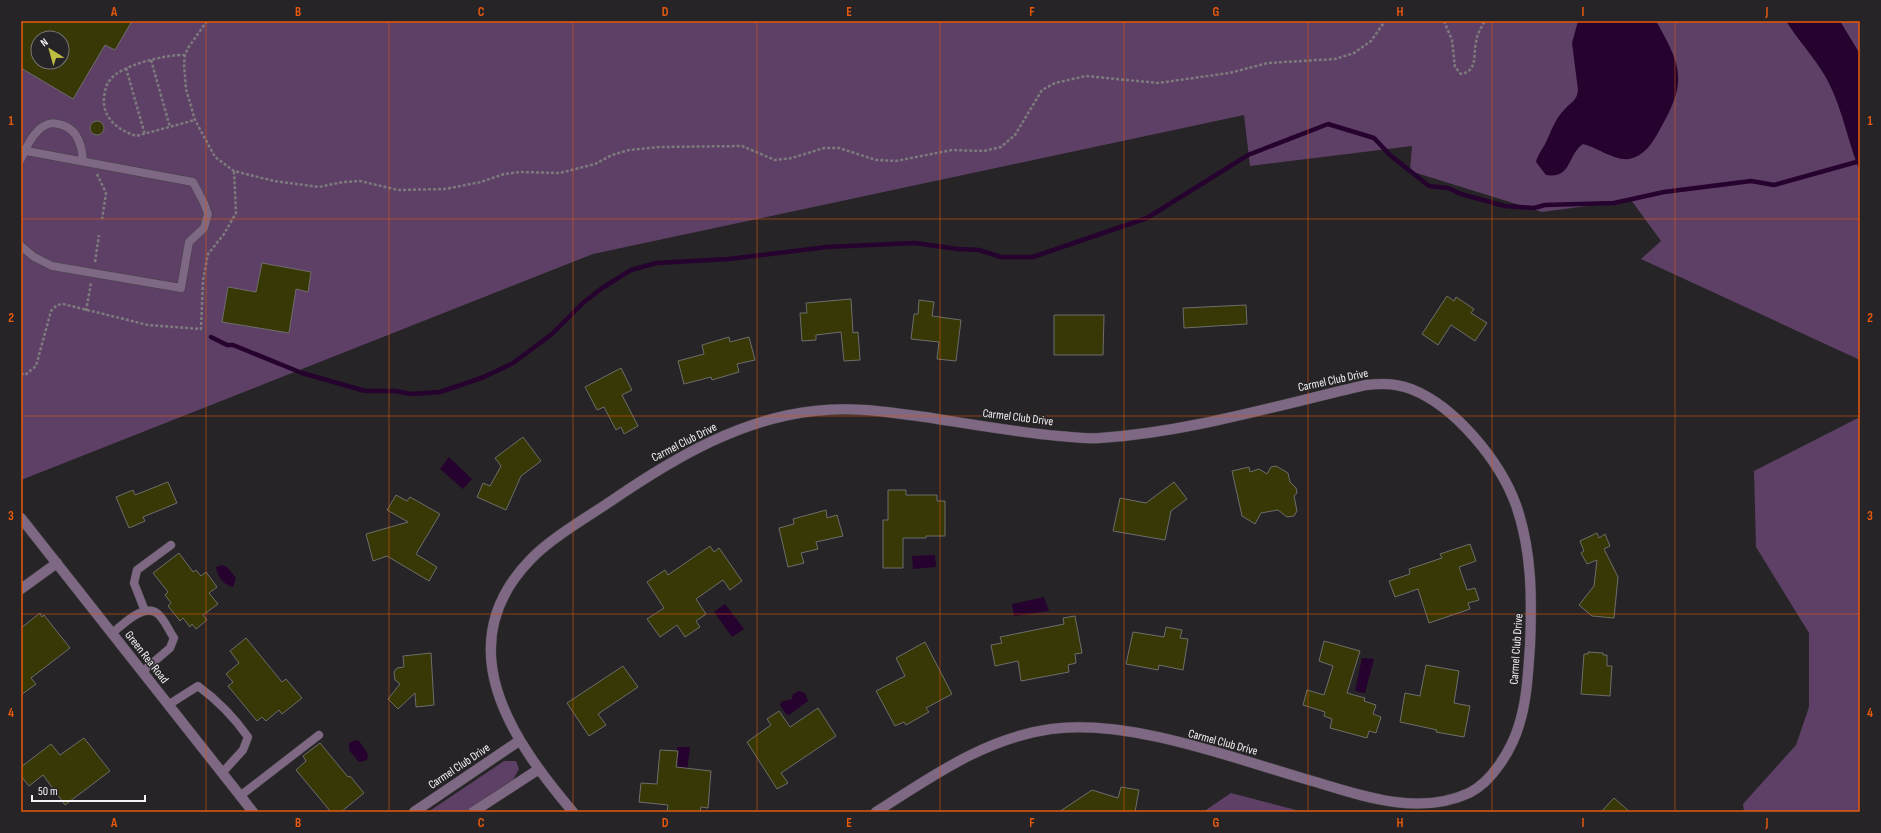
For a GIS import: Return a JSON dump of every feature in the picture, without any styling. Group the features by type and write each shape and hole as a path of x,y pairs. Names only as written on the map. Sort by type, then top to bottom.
{"street":[{"name":"Carmel Club Drive","path":"574,812 539,769 519,741 501,702 493,677 490,659 491,637 495,614 501,599 514,578 542,548 650,475 694,450 743,427 778,417 814,410 850,408 903,414 1032,434 1096,438 1166,431 1366,385 1393,384 1411,389 1427,397 1450,415 1477,441 1496,466 1511,492 1526,543 1531,577 1531,616 1526,695 1519,727 1508,750 1486,780 1467,794 1452,800 1418,804 1398,803 1369,797 1209,751 1150,736 1121,730 1082,728 1052,729 1020,735 990,745 933,776 876,812"},
{"name":"Green Rea Road","path":"21,518 253,812"},
{"path":"21,589 57,563"},
{"name":"Carmel Club Drive","path":"414,812 519,741"},
{"path":"473,812 539,769"}],"lane":[{"path":"21,159 23,150 35,133 45,125 52,123 66,125 76,134 82,148 83,161"},
{"path":"21,246 34,257 52,266 181,288 189,242 204,228 208,214 193,182 23,150"},
{"path":"145,611 134,583 137,570 171,545"},
{"path":"112,633 140,612 150,610 158,614 174,638 170,648 142,672"},
{"path":"168,705 198,686 210,695 240,725 248,737 243,750 222,773"},
{"path":"240,796 319,735"}],"path":[{"path":"207,21 185,55 184,64 186,89 195,120 215,157 234,171 274,181 319,188 343,182 360,181 398,190 445,189 481,182 504,174 521,172 560,173 595,164 612,155 629,150 660,147 742,146 775,160 792,158 824,148 839,148 876,160 896,161 952,150 984,151 1001,147 1015,135 1042,90 1056,83 1086,76 1158,83 1229,73 1268,63 1335,59 1354,53 1371,41 1385,21"},
{"path":"1444,21 1452,40 1455,67 1461,74 1467,73 1474,67 1476,41 1485,21"},
{"path":"185,55 173,54 126,68 110,80 105,90 104,104 107,115 117,126 127,133 136,136 146,135 195,120"},
{"path":"151,60 170,127"},
{"path":"126,68 146,135"},
{"path":"97,172 106,193 102,219"},
{"path":"94,265 99,234"},
{"path":"86,311 91,281"}],"shaded area":[{"path":"21,21 1860,21 1860,360 1641,259 1661,241 1631,200 1542,212 1410,171 1412,146 1250,166 1244,115 593,254 21,480"},
{"path":"1578,21 1656,21 1672,51 1678,76 1677,87 1674,100 1668,114 1656,136 1647,149 1639,155 1629,159 1618,158 1583,144 1574,154 1565,170 1554,175 1546,175 1536,162 1537,159 1556,120 1575,99 1578,90 1572,43"},
{"path":"1786,21 1840,21 1860,54 1860,171 1831,87 1821,69"},
{"path":"1860,417 1860,812 1744,812 1743,804 1796,745 1809,707 1809,633 1756,547 1754,471"},
{"path":"449,457 472,479 463,489 440,469"},
{"path":"935,555 936,567 913,569 912,556"},
{"path":"222,565 227,567 236,578 233,587 226,584 218,574 216,567"},
{"path":"1044,597 1049,611 1014,616 1012,604"},
{"path":"725,604 744,629 732,637 714,612"},
{"path":"1362,658 1374,659 1365,693 1355,691"},
{"path":"799,691 805,693 808,701 789,715 786,714 780,705 781,703 792,699 793,694"},
{"path":"355,740 359,741 368,754 367,760 359,762 349,750 349,743"},
{"path":"677,747 690,747 687,772 678,771"},
{"path":"504,761 516,761 519,769 513,780 465,812 428,812"},
{"path":"1231,793 1304,812 1203,812"}],"building":[{"path":"21,21 132,21 115,50 105,45 73,99 21,68"},
{"path":"94,121 100,121 104,125 104,131 100,135 94,135 90,131 90,125"},
{"path":"262,263 311,272 308,292 296,289 289,333 222,322 228,287 256,292"},
{"path":"1447,296 1454,301 1456,297 1474,309 1471,313 1487,323 1475,341 1451,325 1438,345 1422,334"},
{"path":"851,299 853,333 858,332 860,360 844,361 841,332 816,335 816,340 802,341 800,313 807,313 806,303"},
{"path":"919,300 934,302 932,316 961,320 956,361 937,359 939,342 911,339 914,314 918,314"},
{"path":"1246,305 1247,324 1184,328 1183,308"},
{"path":"1054,315 1104,315 1103,355 1054,355"},
{"path":"729,337 730,342 749,337 755,360 737,364 739,372 712,380 711,377 684,384 678,361 704,354 702,345"},
{"path":"621,368 632,390 622,395 638,426 624,434 621,427 616,430 604,407 597,410 585,387"},
{"path":"523,437 541,461 521,476 506,510 477,497 483,483 490,486 501,466 495,458"},
{"path":"1276,466 1288,473 1290,482 1296,488 1297,493 1294,496 1297,511 1294,516 1287,517 1278,510 1261,513 1255,524 1242,516 1232,471 1249,467 1250,472 1259,469 1267,474 1271,467"},
{"path":"168,482 177,503 143,517 145,521 129,528 116,497 133,490 135,495"},
{"path":"1174,482 1187,499 1171,511 1165,540 1113,531 1120,498 1146,503"},
{"path":"888,490 906,490 906,495 937,495 937,501 945,501 945,536 903,538 903,568 883,568 883,520 888,520"},
{"path":"396,495 407,501 410,497 440,514 416,554 437,567 429,581 387,556 373,561 366,534 408,522 387,510"},
{"path":"826,510 827,518 837,515 843,536 816,542 818,549 801,553 804,563 788,567 779,528 794,524 793,519"},
{"path":"1597,533 1599,538 1605,534 1610,546 1604,549 1618,577 1614,618 1592,616 1579,605 1594,586 1597,560 1587,564 1581,553 1584,551 1580,541"},
{"path":"1470,544 1476,561 1459,567 1467,590 1475,588 1479,600 1468,603 1470,609 1429,623 1418,589 1395,597 1389,581 1410,574 1409,569 1442,558 1440,554"},
{"path":"710,546 714,552 719,548 742,581 730,590 723,580 696,599 706,614 696,621 700,627 685,637 677,625 660,637 647,619 664,608 647,582 665,570 668,575"},
{"path":"179,553 193,572 196,570 201,576 206,572 217,587 209,593 218,604 203,615 207,620 196,629 192,624 190,627 183,618 180,621 168,606 171,603 165,595 168,592 153,573"},
{"path":"40,613 42,617 44,615 70,648 31,678 36,684 21,695 21,628"},
{"path":"1075,616 1082,653 1075,654 1076,663 1068,665 1069,672 1021,681 1018,661 995,666 991,645 1002,643 1000,637 1064,624 1063,618"},
{"path":"1166,627 1182,630 1180,638 1188,639 1183,670 1159,665 1158,670 1126,664 1133,632 1164,637"},
{"path":"246,638 282,682 286,679 302,698 282,714 279,710 266,721 262,717 257,721 228,686 233,682 226,674 239,663 230,651"},
{"path":"1324,641 1360,651 1347,693 1365,698 1364,701 1376,705 1373,714 1381,717 1376,733 1369,731 1367,738 1330,728 1332,719 1324,716 1325,712 1303,705 1307,690 1324,695 1333,666 1319,661"},
{"path":"925,642 952,694 926,708 929,712 906,725 904,722 895,726 876,691 905,676 896,658"},
{"path":"1588,652 1603,653 1603,655 1607,655 1607,666 1612,666 1610,696 1581,694 1584,654 1588,654"},
{"path":"431,653 434,705 416,707 415,693 398,709 388,699 400,684 395,680 394,672 397,668 404,667 403,656"},
{"path":"1426,665 1459,671 1454,703 1470,706 1464,737 1436,732 1437,730 1400,722 1405,693 1420,696"},
{"path":"623,666 638,687 598,714 606,725 589,736 567,703"},
{"path":"818,708 836,736 781,773 788,783 777,789 747,742 771,725 767,719 779,711 790,727"},
{"path":"84,738 110,771 65,805 43,775 29,786 21,776 21,767 51,744 60,755"},
{"path":"320,743 348,777 350,776 364,793 341,812 331,812 296,770 306,761 303,756"},
{"path":"660,750 678,751 676,767 711,771 708,808 701,807 700,812 667,812 668,805 639,802 641,783 657,784"},
{"path":"1121,787 1139,790 1135,812 1059,812 1092,790 1118,798"},
{"path":"1614,798 1630,812 1601,812"}],"waterway":[{"path":"211,337 227,345 233,345 302,373 365,391 395,391 411,394 440,392 484,377 513,363 552,334 583,303 602,288 631,270 656,263 729,259 827,247 915,243 958,249 979,250 1001,257 1033,257 1147,218 1248,155 1328,124 1374,138 1390,155 1429,186 1448,188 1461,194 1505,206 1534,208 1545,205 1614,203 1664,192 1751,181 1774,185 1860,161"}]}
